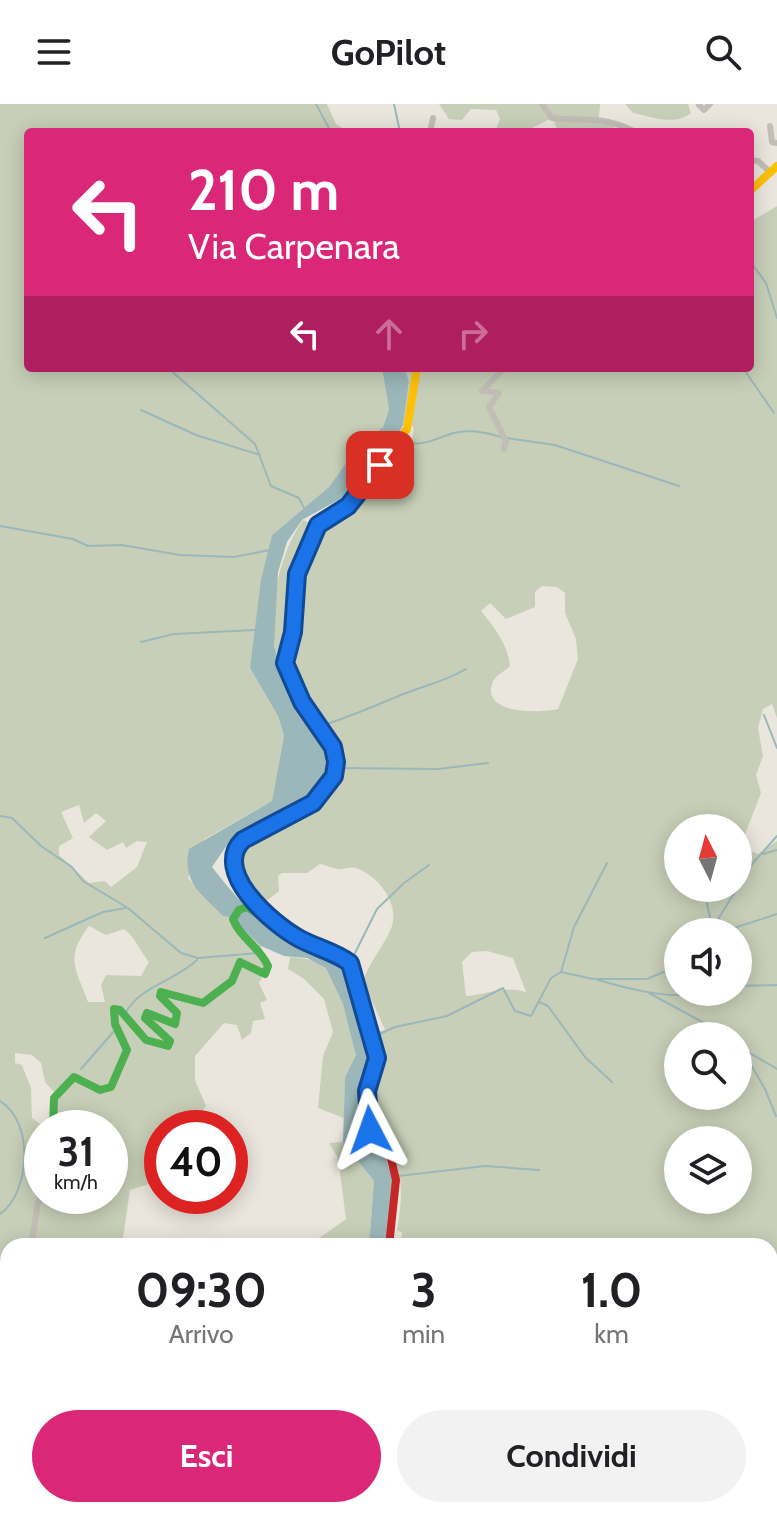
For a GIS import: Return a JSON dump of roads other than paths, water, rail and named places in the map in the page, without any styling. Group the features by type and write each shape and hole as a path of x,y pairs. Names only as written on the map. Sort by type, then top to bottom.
{"street":[{"path":"542,104 552,118 599,118 625,128"},
{"path":"699,105 704,110 710,104"},
{"path":"431,128 433,118"},
{"path":"770,126 772,142 777,143"},
{"path":"754,160 774,170 754,188"},
{"path":"299,938 253,899 236,873 231,858 234,849 243,840 313,803 334,776 336,762 333,747 302,702 285,663 293,632 297,574 318,525 348,506 407,429 416,372"},
{"path":"500,372 482,391 496,390 499,393 489,407 506,441 504,449"},
{"path":"52,1110 54,1092 74,1077 105,1091 111,1087 127,1050 115,1024 114,1009 120,1010 141,1037 157,1046 168,1046 170,1041 145,1018 147,1013 175,1024 177,1013 160,996 161,992 203,1003 232,981 240,962 265,974 268,966 260,949 237,930 233,919 236,912 247,907 299,938 340,956 350,963 355,974 360,1007 377,1058 367,1091 368,1122 391,1159 396,1180 390,1238"},
{"path":"32,1238 36,1214"}],"water":[{"path":"383,372 406,372 409,382 399,433 340,499 302,520 287,542 278,572 274,646 281,674 323,738 326,768 321,781 306,799 227,845 212,867 266,926 297,945 338,959 350,971 350,994 372,1055 372,1072 362,1088 364,1123 386,1159 393,1182 387,1238 370,1238 374,1181 343,1142 345,1077 356,1055 343,1004 326,968 307,958 284,956 261,946 201,894 191,879 188,861 189,849 272,801 284,736 278,716 250,668 261,580 272,535 329,487 356,449 383,427 389,410"}],"waterway":[{"path":"316,104 329,128"},
{"path":"394,104 399,128"},
{"path":"754,266 766,283 777,318"},
{"path":"173,372 255,444 271,486 299,498 304,508"},
{"path":"746,372 774,413"},
{"path":"141,410 196,435 260,455"},
{"path":"403,442 421,443 468,431 501,437"},
{"path":"507,438 555,445 679,486"},
{"path":"0,526 73,539 88,546 122,545 180,555 234,557 270,550"},
{"path":"141,642 174,634 255,630"},
{"path":"323,725 442,681 466,669"},
{"path":"764,715 777,748"},
{"path":"338,768 438,769 488,763"},
{"path":"0,816 12,818 41,846 72,867 83,881 128,908 181,953 198,958 260,953"},
{"path":"719,918 753,863 777,836"},
{"path":"763,854 777,850"},
{"path":"561,972 574,927 607,863"},
{"path":"351,961 377,909 404,883 429,865"},
{"path":"707,902 710,918"},
{"path":"45,938 103,912 126,908"},
{"path":"752,922 777,914"},
{"path":"126,1012 141,995 197,960"},
{"path":"373,1037 395,1027 447,1016 503,988 515,1011 531,1016 551,978 561,972 593,979 647,979 664,972"},
{"path":"598,980 664,994"},
{"path":"752,986 777,985"},
{"path":"649,993 702,1022"},
{"path":"539,1002 548,1006 585,1057 612,1082"},
{"path":"81,1069 114,1031"},
{"path":"752,1054 777,1069"},
{"path":"752,1067 776,1116"},
{"path":"0,1101 19,1124 24,1157 18,1190 0,1214"},
{"path":"398,1176 485,1166 539,1170"}]}
